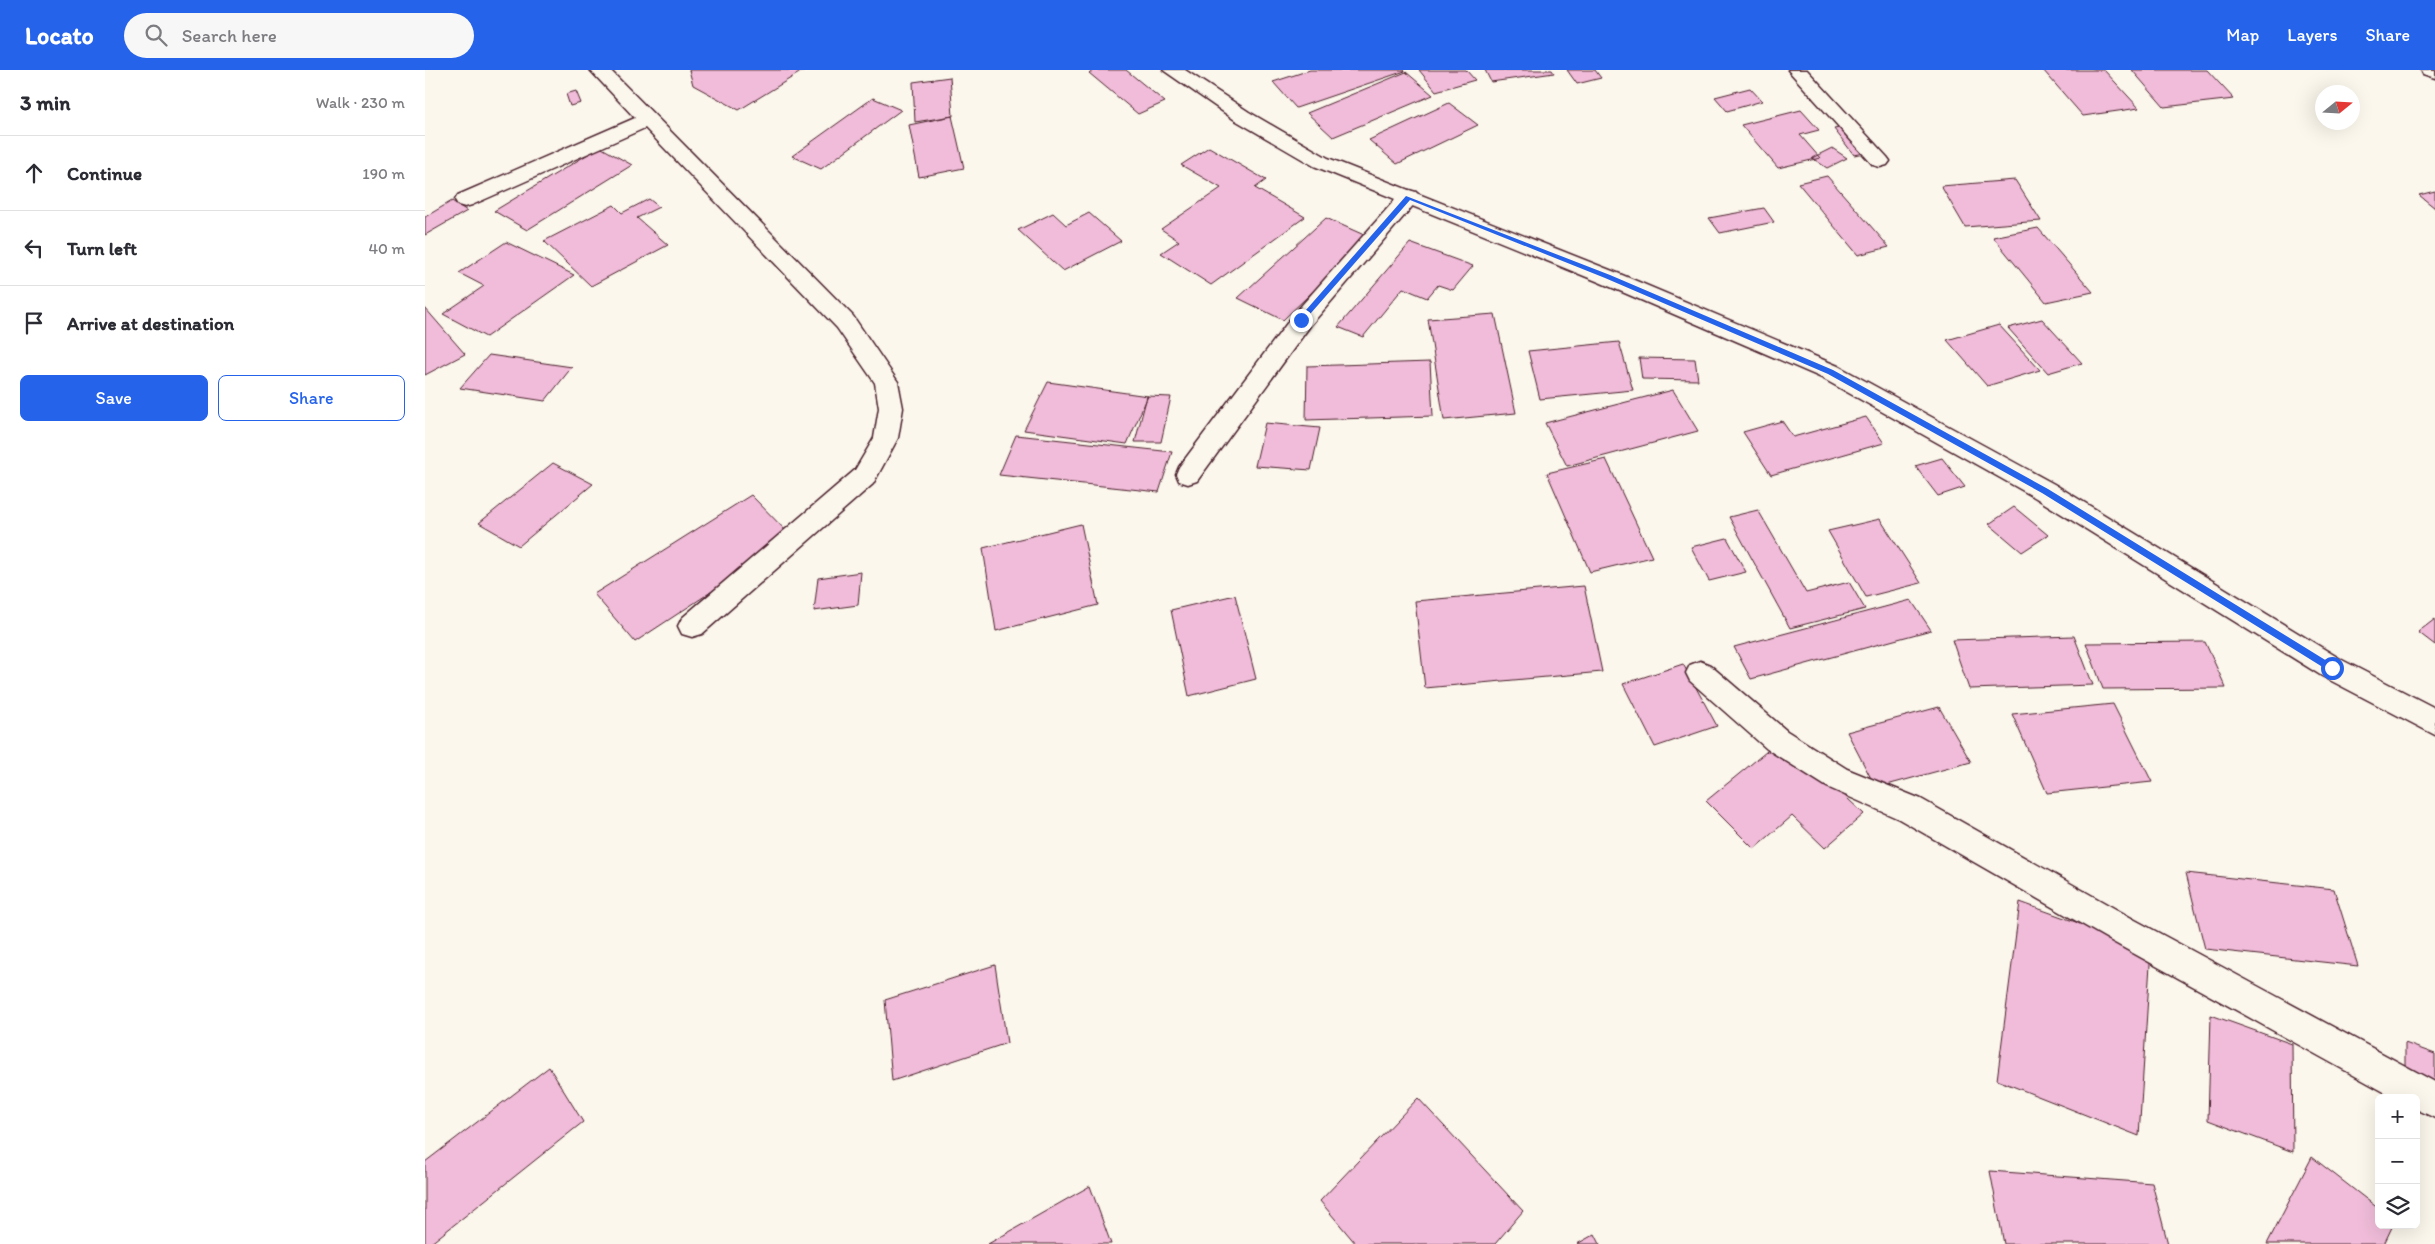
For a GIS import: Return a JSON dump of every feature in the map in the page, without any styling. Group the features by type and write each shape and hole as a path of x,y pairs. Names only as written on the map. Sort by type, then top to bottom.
{"street":[{"path":"599,70 845,322 886,382 891,408 886,438 864,477 692,626"},
{"path":"1172,70 1242,116 1321,162 1607,277 1831,372 2045,491 2332,668 2435,722"},
{"path":"1797,70 1880,161"},
{"path":"2430,70 2435,72"},
{"path":"465,200 648,120"},
{"path":"1188,474 1301,320 1409,197"},
{"path":"1700,674 1777,740 1837,778 1910,809 2124,931 2435,1101"}],"building":[{"path":"689,70 804,70 739,110 693,85"},
{"path":"1095,70 1126,70 1165,102 1138,114 1089,73"},
{"path":"1310,70 1405,71 1296,108 1273,82"},
{"path":"1419,70 1466,70 1475,80 1436,91"},
{"path":"1485,70 1552,70 1554,73 1491,82"},
{"path":"1567,70 1595,70 1601,78 1577,84"},
{"path":"2043,70 2104,70 2139,108 2083,116"},
{"path":"2132,70 2207,70 2234,99 2164,107"},
{"path":"1406,72 1433,95 1333,137 1307,113"},
{"path":"950,77 953,116 915,122 913,82"},
{"path":"1750,88 1762,101 1727,111 1715,97"},
{"path":"576,91 581,103 570,106 566,94"},
{"path":"873,98 901,110 821,169 792,156"},
{"path":"1449,103 1478,125 1397,164 1369,140"},
{"path":"1801,110 1819,130 1800,135 1820,158 1778,168 1741,125"},
{"path":"952,116 964,168 919,177 909,125"},
{"path":"1857,125 1877,151 1854,155 1834,129"},
{"path":"600,147 632,165 527,230 494,211"},
{"path":"1209,147 1266,180 1255,188 1305,217 1211,285 1161,253 1179,241 1161,229 1221,188 1181,165"},
{"path":"1832,148 1847,158 1827,168 1812,158"},
{"path":"1827,176 1889,247 1858,255 1798,183"},
{"path":"2015,180 2041,221 1965,227 1941,186"},
{"path":"2435,191 2435,208 2419,195"},
{"path":"649,199 659,207 637,218 668,245 591,286 544,241 614,205 622,213"},
{"path":"452,201 467,211 425,235 425,217"},
{"path":"1764,208 1774,222 1720,233 1709,218"},
{"path":"1053,213 1066,225 1089,213 1121,241 1063,271 1018,230"},
{"path":"1326,218 1373,239 1356,250 1283,320 1238,298"},
{"path":"2038,228 2093,292 2046,302 1993,237"},
{"path":"506,242 574,275 486,337 443,314 484,286 459,273"},
{"path":"1410,243 1473,266 1453,290 1438,285 1427,298 1403,288 1363,337 1338,327"},
{"path":"425,308 465,354 425,375"},
{"path":"1495,314 1516,413 1444,420 1428,319"},
{"path":"2042,319 2082,363 2048,373 2008,328"},
{"path":"1999,325 2040,370 1987,386 1947,340"},
{"path":"1619,342 1633,390 1540,399 1528,351"},
{"path":"489,355 572,367 545,401 460,388"},
{"path":"1639,358 1695,359 1698,380 1642,379"},
{"path":"1430,362 1433,416 1306,420 1307,366"},
{"path":"1048,382 1148,396 1127,444 1024,430"},
{"path":"1673,390 1698,431 1567,466 1545,423"},
{"path":"1147,396 1171,397 1161,442 1135,442"},
{"path":"1866,417 1884,443 1771,475 1743,432 1782,421 1793,437"},
{"path":"1265,423 1320,428 1311,470 1255,466"},
{"path":"1016,435 1172,452 1159,492 999,475"},
{"path":"1942,458 1965,487 1938,496 1915,466"},
{"path":"1606,459 1652,557 1590,572 1547,473"},
{"path":"553,463 593,484 519,546 479,523"},
{"path":"751,495 793,538 635,642 594,594"},
{"path":"2014,507 2048,535 2022,552 1989,524"},
{"path":"1758,510 1806,593 1849,582 1865,609 1790,628 1729,517"},
{"path":"1880,519 1921,583 1866,597 1828,531"},
{"path":"1081,524 1098,605 996,631 983,548"},
{"path":"1727,538 1746,572 1709,581 1691,547"},
{"path":"861,572 858,605 814,611 818,578"},
{"path":"1584,586 1602,672 1425,688 1415,601"},
{"path":"1235,595 1256,679 1189,696 1171,610"},
{"path":"1911,600 1931,630 1751,679 1734,647"},
{"path":"2435,619 2435,645 2418,632"},
{"path":"2074,636 2093,685 1969,689 1952,640"},
{"path":"2205,642 2226,688 2103,689 2086,643"},
{"path":"1683,664 1717,726 1655,747 1623,684"},
{"path":"2113,704 2152,782 2047,793 2012,714"},
{"path":"1939,707 1971,762 1876,788 1847,732"},
{"path":"1783,738 1864,814 1825,848 1792,816 1754,849 1706,801"},
{"path":"2186,873 2334,889 2358,966 2205,949"},
{"path":"2020,902 2151,949 2139,1136 1997,1080"},
{"path":"995,965 1007,1043 892,1081 885,1000"},
{"path":"2211,1015 2292,1044 2293,1152 2208,1120"},
{"path":"2405,1043 2435,1054 2435,1083 2405,1071"},
{"path":"549,1067 583,1122 430,1244 425,1244 425,1162"},
{"path":"1418,1098 1523,1211 1495,1244 1356,1244 1320,1201"},
{"path":"2312,1157 2375,1206 2375,1229 2391,1229 2384,1244 2267,1244"},
{"path":"1990,1171 2152,1183 2168,1244 2004,1244"},
{"path":"1090,1186 1111,1244 988,1244"},
{"path":"1595,1234 1600,1244 1577,1244"}],"route":[{"path":"1301,320 1409,197 1607,277 1831,372 2045,491 2332,668"}]}
